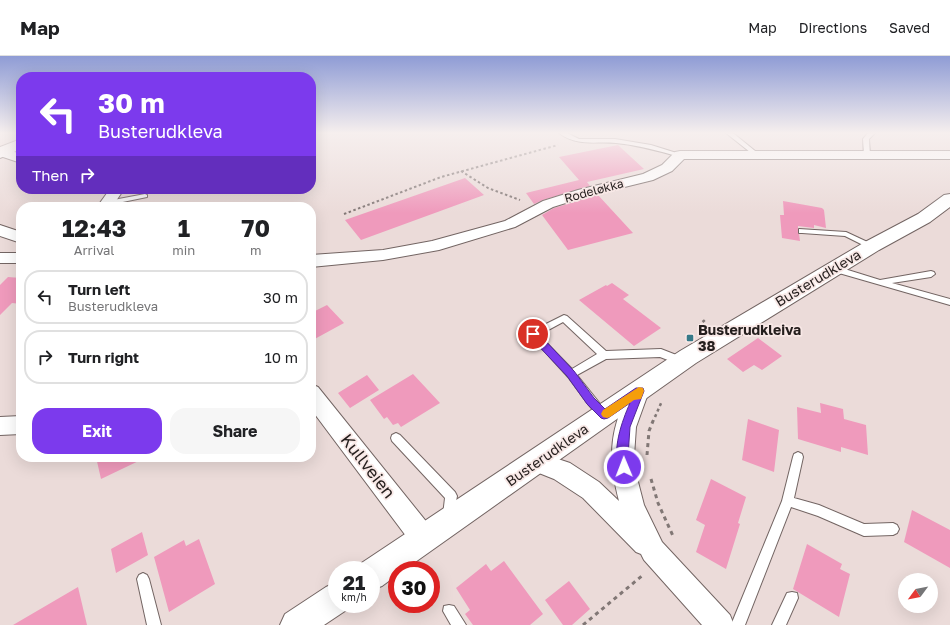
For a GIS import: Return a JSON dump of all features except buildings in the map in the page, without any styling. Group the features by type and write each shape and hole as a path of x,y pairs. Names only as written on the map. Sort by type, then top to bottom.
{"street":[{"name":"Rodeløkka","path":"316,260 383,255 433,246 510,224 548,204 583,193 648,177 667,168 675,160"},
{"name":"Busterudkleva","path":"380,569 537,462 681,361 872,246 924,218 949,201"},
{"path":"0,230 16,236"},
{"path":"0,258 16,258"},
{"path":"639,391 625,427 623,456 625,478 651,561"},
{"name":"Kullveien","path":"316,399 424,539"},
{"path":"0,426 16,425"},
{"path":"537,462 562,471 591,490 651,561 720,625"},
{"path":"296,625 328,604"}],"lane":[{"path":"119,202 145,196"},
{"path":"802,231 846,234 872,246"},
{"path":"835,269 950,302"},
{"path":"878,282 931,274"},
{"path":"604,355 564,318 533,334 571,374 591,401 604,415"},
{"path":"571,374 604,355 661,353 681,361"},
{"path":"396,438 451,496 448,522"},
{"path":"738,625 788,501 798,457"},
{"path":"788,501 819,510 864,530 893,529"},
{"path":"143,579 154,625"},
{"path":"779,625 792,598"},
{"path":"449,610 459,625"}],"path":[{"path":"344,214 441,177 506,160"},
{"path":"461,171 488,188 514,197 541,209"},
{"path":"647,459 649,431 661,402 666,396"},
{"path":"648,473 658,503 674,537"},
{"path":"583,625 651,561"}],"slow traffic":[{"path":"607,414 639,391 637,397"}],"place":[{"name":"Busterudkleiva 38","path":"690,338"}],"route":[{"path":"533,334 571,374 591,401 604,415 639,391 625,427 623,456 624,467"}]}
